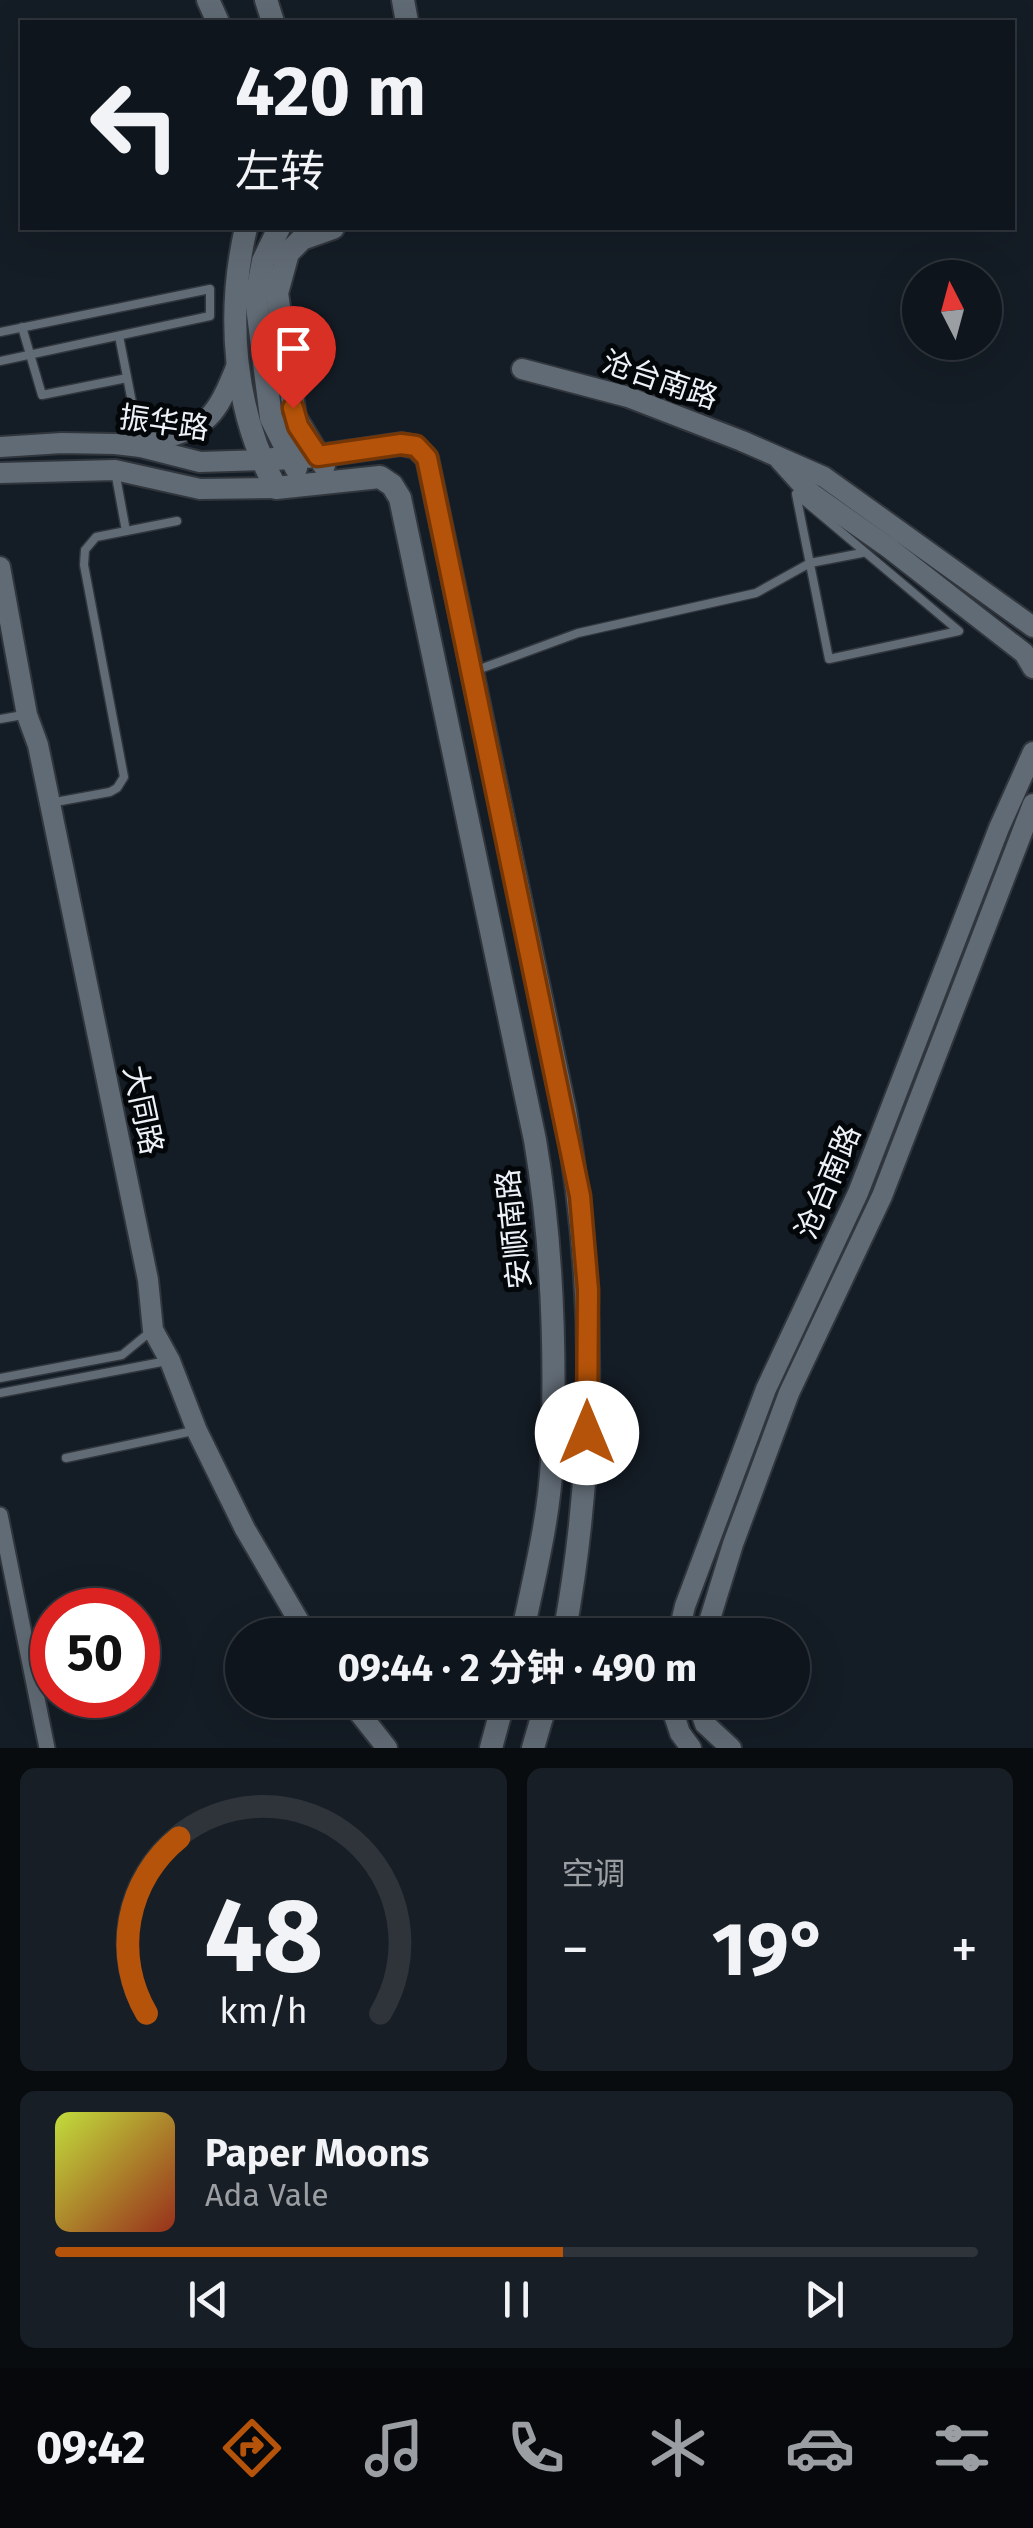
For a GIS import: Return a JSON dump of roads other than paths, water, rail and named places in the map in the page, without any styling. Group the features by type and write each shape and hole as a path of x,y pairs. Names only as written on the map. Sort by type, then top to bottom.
{"main road":[{"path":"246,230 234,303 238,360 246,419 260,460 276,488 335,484 295,417 277,293 288,253 302,239 327,230"},
{"path":"279,230 263,261 256,298 271,418 308,486"},
{"name":"振华路","path":"260,460 401,444 416,446 427,458 471,672"},
{"name":"安顺南路","path":"335,484 380,478 400,498 545,1200 552,1292 552,1464 526,1618"},
{"path":"471,672 580,1196 588,1290 587,1469 567,1618"},
{"path":"491,1748 499,1718"},
{"path":"533,1748 542,1718"}],"street":[{"path":"141,447 194,428 210,418 222,405 238,360"},
{"name":"沧台南路","path":"522,369 628,397 776,454 824,477 1033,627"},
{"name":"振华路","path":"0,448 62,443 141,447 200,462 260,460"},
{"name":"沧台南路","path":"776,454 808,492 890,548 1024,653 1033,668"},
{"name":"振华路","path":"0,473 115,470 200,489 276,488"},
{"name":"大同路","path":"0,568 27,715 38,745 148,1280 153,1330 244,1529 297,1618"},
{"name":"沧台南路","path":"682,1618 766,1389 858,1193 999,828 1033,752"},
{"name":"沧台南路","path":"710,1618 789,1393 882,1196 1033,804"},
{"path":"0,1515 47,1748"},
{"path":"363,1718 387,1748"},
{"path":"675,1718 691,1748"},
{"path":"703,1718 731,1748"}],"lane":[{"path":"0,332 210,289 210,316 0,362"},
{"path":"22,327 42,395 127,378"},
{"path":"119,336 141,447"},
{"path":"115,470 126,531"},
{"path":"796,494 959,631 829,659 810,563 796,494"},
{"path":"50,803 110,792 124,777 84,558 89,542 96,537 177,521"},
{"path":"471,672 578,632 756,593 810,563 862,553"},
{"path":"0,719 27,715"},
{"path":"0,1378 122,1355 153,1330"},
{"path":"0,1393 170,1361"},
{"path":"66,1458 197,1431"}]}
